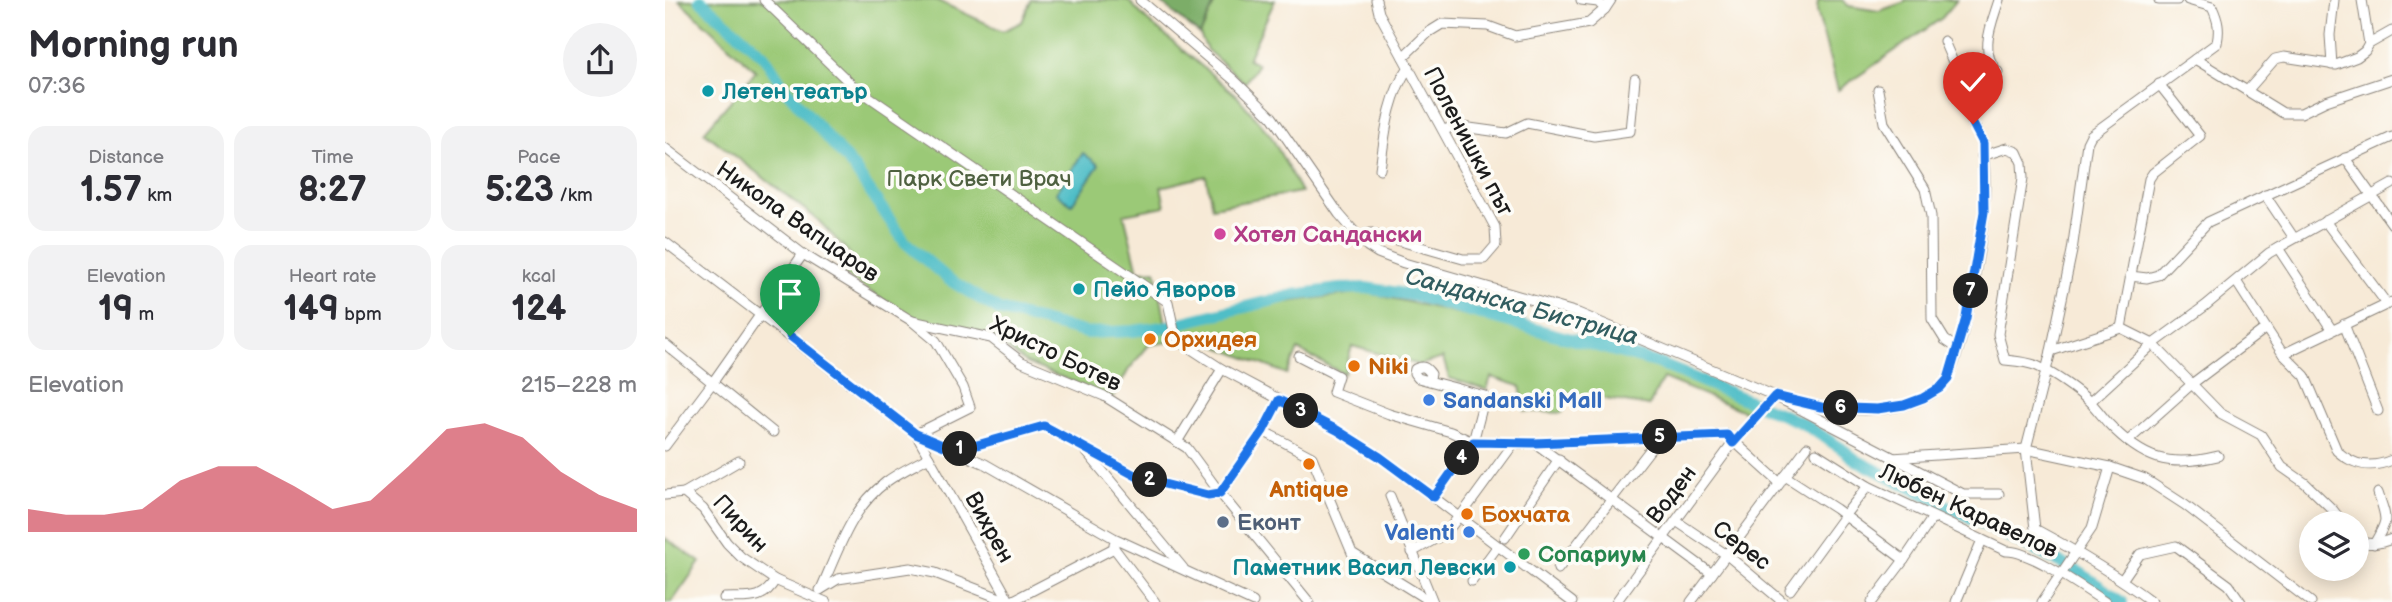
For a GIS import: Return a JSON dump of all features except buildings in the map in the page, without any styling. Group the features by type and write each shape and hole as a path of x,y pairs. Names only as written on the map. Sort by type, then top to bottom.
{"street":[{"path":"764,0 852,85 1168,302 1175,335 1179,341 1222,369 1358,443 1572,602"},
{"path":"1140,0 1234,80 1272,117 1339,214 1361,239 1378,253 1404,263 1578,313 1773,398 1962,494 1999,494"},
{"name":"Поленишки път","path":"1361,239 1372,233 1462,259 1484,259 1496,245 1495,227 1379,13 1376,0"},
{"path":"1581,0 1598,2 1605,9"},
{"path":"1403,57 1429,32 1442,24 1488,26 1514,36 1589,23 1611,0"},
{"path":"1998,72 1992,66 1987,44 1999,0"},
{"path":"2159,0 2177,0"},
{"path":"2152,602 2122,580 2035,529 2026,449 2052,351 2072,251 2087,143 2091,135 2217,43 2220,32 2212,7 2188,0"},
{"path":"2332,65 2330,35 2334,0"},
{"path":"2362,0 2369,44"},
{"path":"2247,91 2275,59 2284,57 2332,65 2357,57 2369,44 2392,31"},
{"path":"1773,398 1821,407 1877,409 1904,405 1923,398 1940,388 1948,379 1966,318 1981,236 1985,191 1983,143 1973,124 1966,94 1944,41"},
{"path":"2195,59 2283,113 2301,113 2392,79"},
{"path":"1380,169 1393,97 1399,80 1409,67"},
{"path":"1444,130 1455,126 1506,133 1527,123 1594,136 1630,131 1635,79"},
{"path":"2121,328 2149,179 2200,136 2159,84"},
{"path":"1878,90 1884,123 1925,189 1931,216 1932,319 1945,340 1957,348"},
{"path":"2130,276 2147,278 2158,275 2208,222 2392,137"},
{"path":"1982,156 2007,148 2017,152 2022,163 2023,178 2017,225 1998,334 2005,359 2035,365 2046,371 2090,402 2128,441 2142,451 2173,462 2190,463 2218,456"},
{"name":"Никола Вапцаров","path":"667,153 803,254 912,321"},
{"path":"2345,158 2392,224"},
{"path":"2090,402 2153,344 2278,248 2392,184"},
{"path":"2265,195 2294,239"},
{"path":"2283,354 2389,303 2325,221"},
{"path":"665,242 916,434 985,464 1114,543 1185,569 1254,602"},
{"path":"2278,248 2332,330"},
{"path":"665,446 803,254"},
{"path":"2236,281 2283,354 2305,376 2337,451 2346,459 2364,466 2392,460"},
{"path":"912,321 936,341 963,387 970,407 916,434"},
{"name":"Христо Ботев","path":"912,321 991,338 1023,362 1104,396 1187,448 1309,602"},
{"path":"2344,324 2378,411"},
{"path":"2052,351 2121,328 2153,344 2220,413 2261,435 2282,467 2305,483 2334,511"},
{"path":"2128,441 2193,383 2266,328"},
{"path":"665,344 773,432"},
{"path":"1299,356 1338,376 1333,392 1473,442 1535,443 1727,435 1733,443 1783,480 1844,516 1904,560"},
{"path":"1177,442 1222,369"},
{"path":"1429,381 1485,396 1473,442 1434,497"},
{"name":"Воден","path":"1616,602 1733,443 1773,398"},
{"path":"956,451 1044,426 1140,478 1208,495 1220,493 1263,431 1279,400"},
{"path":"1263,431 1312,457 1352,552 1432,602"},
{"name":"Вихрен","path":"916,434 1010,602"},
{"path":"1558,569 1659,438"},
{"path":"1412,552 1446,533 1514,443"},
{"path":"1535,443 1712,574"},
{"path":"1081,446 1185,569"},
{"path":"1691,602 1807,447"},
{"path":"1892,458 2026,449 2111,467 2145,479 2185,505 2311,602"},
{"name":"Любен Каравелов","path":"1816,453 1868,486 1982,541 2005,551 2015,551 2105,602"},
{"path":"818,594 851,521 860,508 886,482 929,457"},
{"path":"1505,538 1559,459"},
{"path":"684,493 739,461"},
{"path":"2042,602 2092,528 2111,467"},
{"path":"1790,590 1868,486"},
{"name":"Пирин","path":"665,495 684,493 703,509 727,543 741,557 775,580 818,594 826,602"},
{"path":"2374,544 2386,525 2378,493"},
{"path":"1390,496 1432,602"},
{"path":"1873,602 1933,517"},
{"name":"Серес","path":"1677,521 1727,555 1783,602"},
{"path":"2369,543 2392,539"},
{"path":"1959,601 1982,541"},
{"path":"818,594 838,579 909,568 935,573 1010,602 1114,543"},
{"path":"1114,543 1156,602"},
{"path":"2122,580 2140,554 2176,546 2229,585 2241,602"},
{"path":"1472,581 1497,547"},
{"path":"724,598 760,597 769,592 775,580"}],"green space":[{"name":"Парк Свети Врач","path":"679,0 936,0 1003,31 1022,22 1031,0 1128,0 1147,20 1237,96 1271,136 1301,192 1212,207 1206,176 1161,187 1165,206 1124,214 1138,271 1156,270 1169,342 1149,345 1129,369 1113,398 1026,363 991,336 910,318 845,275 851,255 817,219 704,132 756,71"},
{"path":"1158,0 1216,0 1200,35"},
{"path":"1216,0 1275,0 1248,59 1258,64 1245,83 1207,50 1200,35"},
{"path":"1818,0 1842,0 1849,6 1879,11 1905,0 1957,0 1942,18 1838,90 1817,11"},
{"path":"1364,292 1524,328 1666,370 1758,406 1751,414 1663,378 1649,406 1568,393 1562,413 1525,411 1520,386 1491,377 1487,390 1449,378 1443,358 1419,365 1352,346 1344,374 1298,350 1287,374 1193,337 1178,339 1177,326 1255,306"},
{"path":"665,538 700,562 672,602 665,602"}],"water":[{"path":"1083,153 1099,165 1072,204 1056,193"}],"waterway":[{"name":"Санданска Бистрица","path":"700,0 764,56 783,86 853,167 905,242 948,279 999,310 1087,333 1164,327 1294,295 1339,289 1366,288 1412,295 1658,363 1802,423 1856,460 2079,572 2122,602"}],"place":[{"name":"Летен театър","path":"708,91"},
{"name":"Хотел Сандански","path":"1220,234"},
{"name":"Пейо Яворов","path":"1079,289"},
{"name":"Орхидея","path":"1150,339"},
{"name":"Niki","path":"1354,366"},
{"name":"Sandanski Mall","path":"1429,400"},
{"name":"Antique","path":"1309,464"},
{"name":"Бохчата","path":"1467,514"},
{"name":"Еконт","path":"1223,522"},
{"name":"Valenti","path":"1469,532"},
{"name":"Сопариум","path":"1524,554"},
{"name":"Паметник Васил Левски","path":"1510,567"}],"route":[{"path":"790,336 916,434 956,451 1044,426 1140,478 1208,495 1220,493 1263,431 1279,400 1337,430 1380,457 1434,497 1473,442 1535,443 1727,435 1733,443 1775,396 1821,407 1877,409 1904,405 1940,388 1952,369 1966,318 1984,212 1983,143 1973,124"}]}
